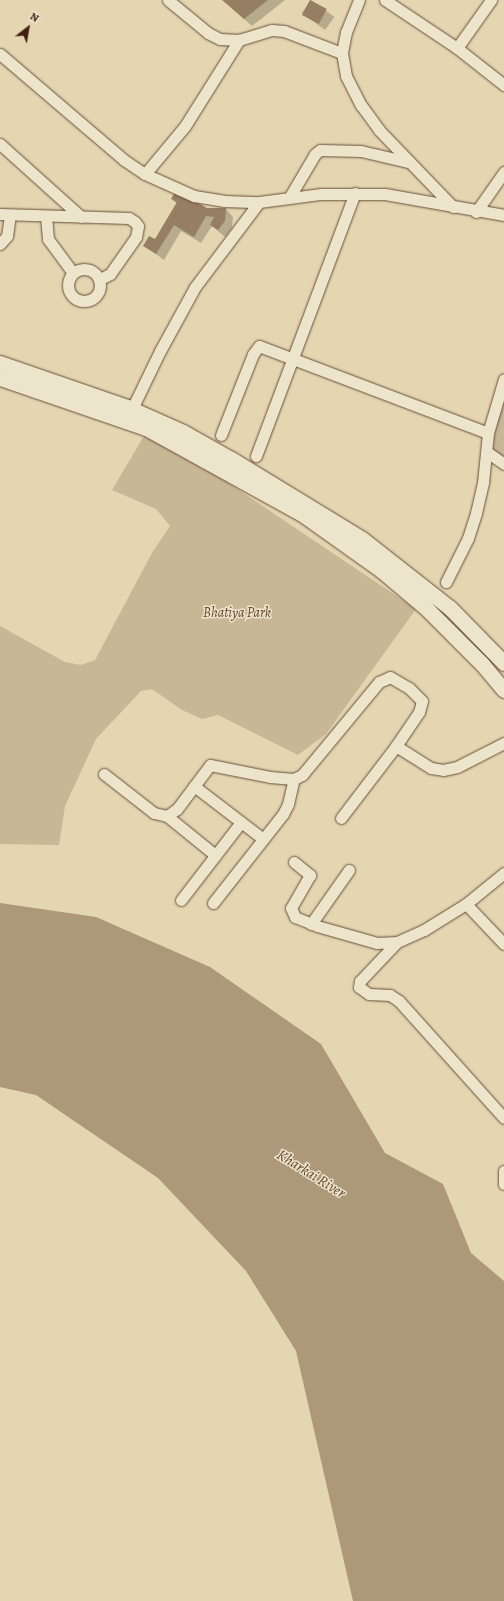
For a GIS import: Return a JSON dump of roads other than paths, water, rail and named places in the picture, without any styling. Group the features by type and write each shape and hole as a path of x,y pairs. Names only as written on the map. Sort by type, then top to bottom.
{"main road":[{"path":"0,363 130,415 146,428 231,473 343,541 426,608 482,664 504,690"},
{"path":"0,378 130,415 183,432 224,455 362,539 450,608 504,663"}],"street":[{"path":"168,0 208,33 220,39 239,40 272,30 284,31 342,53"},
{"path":"359,0 346,32 342,53 346,76 361,105 379,130 408,162 454,208"},
{"path":"385,0 428,31 457,48 504,85"},
{"path":"457,48 491,0"},
{"path":"145,174 185,126 239,40"},
{"path":"0,54 124,160 145,174 194,196 224,201 259,202 355,193 385,194 476,212 504,215"},
{"path":"0,144 81,216"},
{"path":"289,198 315,154 320,150 361,151 408,162"},
{"path":"476,212 504,172"},
{"path":"256,456 355,193"},
{"path":"130,415 160,350 195,287 259,202"},
{"path":"0,244 7,236 5,214 129,218 138,226 136,237 110,274 100,279"},
{"path":"46,216 48,239 73,273"},
{"path":"73,273 88,269 100,279"},
{"path":"73,273 68,288 79,300 89,300 97,294 100,279"},
{"path":"221,435 255,350 264,346 488,433"},
{"path":"446,582 460,556 474,519 483,483 488,433 504,380"},
{"path":"487,452 504,464"},
{"path":"167,816 177,809 210,765 270,777 294,779 302,775 379,682 390,677 409,688 422,702 419,712 396,746 341,818"},
{"path":"396,746 431,768 443,770 473,761 504,743"},
{"path":"104,774 154,813 167,816 215,855"},
{"path":"213,903 263,839 288,804 294,779"},
{"path":"194,786 263,839"},
{"path":"181,900 240,822"},
{"path":"294,862 310,875 294,901 292,913 311,924 377,943 397,942 424,930 466,904 504,873"},
{"path":"311,924 349,870"},
{"path":"466,904 504,944"},
{"path":"397,942 360,981 359,987 369,994 390,995 399,1002 504,1118"},
{"path":"504,1171 504,1184"}],"water":[{"name":"Kharkai River","path":"0,903 96,917 210,967 321,1044 385,1153 443,1184 471,1253 504,1281 504,1601 353,1601 296,1351 246,1271 158,1178 36,1095 0,1087"}],"park label":[{"name":"Bhatiya Park","path":"237,613"}]}
